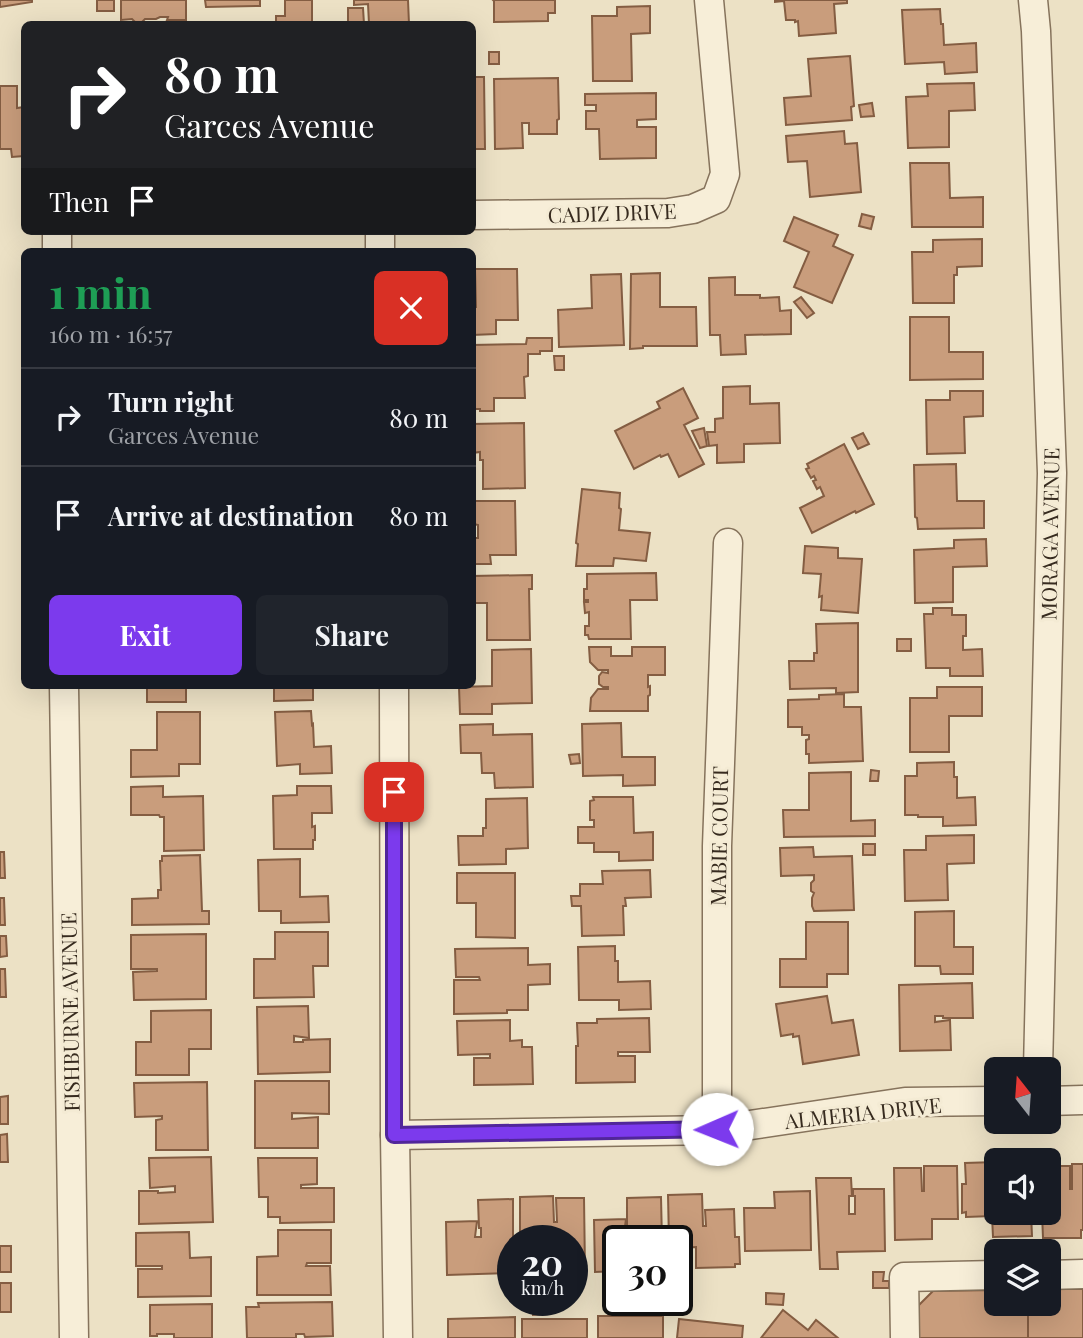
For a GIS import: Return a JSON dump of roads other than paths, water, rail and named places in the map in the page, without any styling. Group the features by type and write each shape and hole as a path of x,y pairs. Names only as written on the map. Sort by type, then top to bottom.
{"street":[{"name":"CADIZ DRIVE","path":"476,215 668,213 693,209 716,199 725,174 709,0"},
{"name":"MORAGA AVENUE","path":"1033,0 1052,473 1038,1057"},
{"name":"MABIE COURT","path":"717,1129 717,846 728,543"},
{"name":"FISHBURNE AVENUE","path":"64,689 74,1338"},
{"path":"394,689 394,1135 398,1338"},
{"path":"1061,1101 1083,1100"},
{"name":"ALMERIA DRIVE","path":"394,1135 717,1129 905,1102 984,1101"},
{"path":"1061,1275 1083,1274"},
{"path":"905,1338 904,1277 984,1275"}]}
